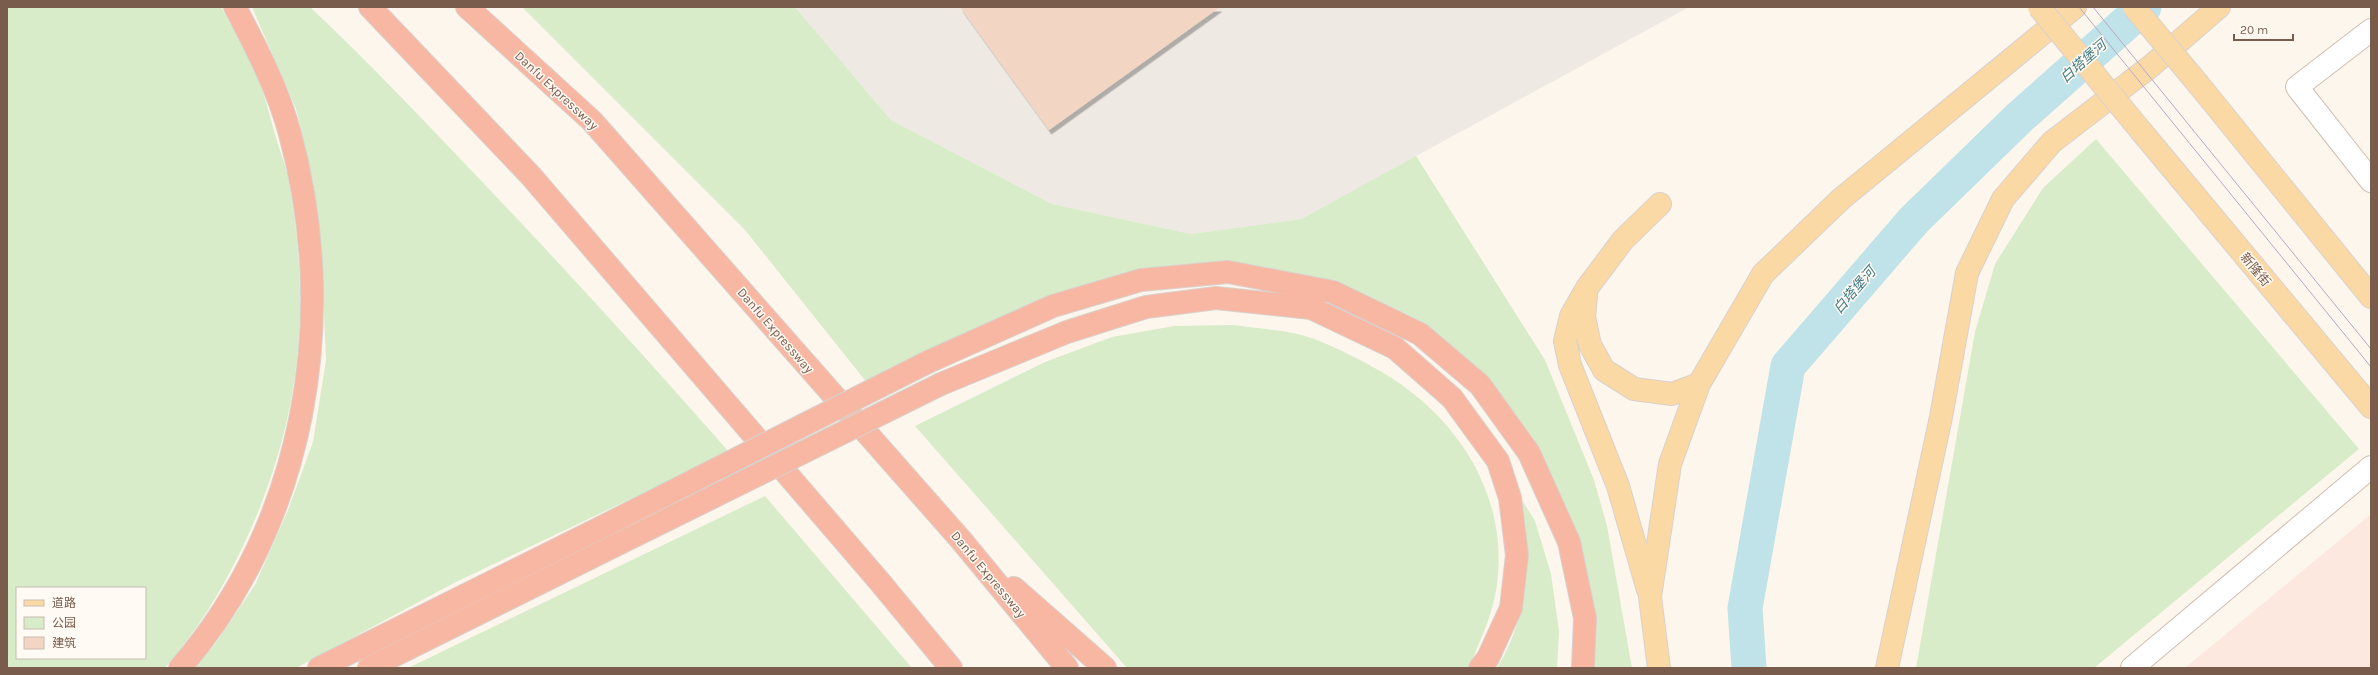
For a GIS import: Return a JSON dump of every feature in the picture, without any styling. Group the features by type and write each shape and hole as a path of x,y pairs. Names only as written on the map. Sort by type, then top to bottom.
{"highway":[{"path":"180,668 203,641 242,577 264,533 281,493 307,392 312,320 312,273 308,226 301,180 290,132 275,92 257,50 235,7"},
{"path":"370,7 531,176 879,581 951,668"},
{"name":"Danfu Expressway","path":"468,7 592,121 961,540 1067,668"},
{"path":"319,668 928,362 1052,306 1141,280 1228,272 1333,292 1420,334 1480,385 1529,454 1569,542 1585,618 1583,668"},
{"path":"370,668 941,384 1067,332 1146,307 1216,298 1311,308 1395,348 1452,398 1498,461 1510,498 1517,555 1511,608 1488,658 1480,668"},
{"path":"961,540 1105,668"}],"main road":[{"name":"新隆街","path":"2039,7 2371,407"},
{"path":"1650,597 1670,464 1699,384 1763,274 1841,200 2075,7"},
{"path":"2134,7 2371,297"},
{"path":"1887,668 1941,417 1967,273 2003,199 2052,142 2151,66 2219,7"},
{"path":"1659,668 1650,597 1618,486 1570,365 1565,341 1571,316 1587,288 1623,240 1660,204"},
{"path":"1587,288 1584,317 1590,345 1604,370 1634,389 1672,394 1699,384"}],"street":[{"path":"2371,30 2297,87 2371,182"},
{"path":"2132,668 2371,467"}],"shaded area":[{"path":"795,7 1689,7 1301,219 1191,234 1052,204 891,120"},
{"path":"2371,514 2371,668 2185,668"}],"green space":[{"path":"7,7 221,7 257,76 264,94 288,177 296,230 300,277 300,323 296,368 289,412 277,457 262,501 243,546 208,610 188,640 165,668 7,668"},
{"path":"252,7 310,7 429,126 567,272 729,452 454,583 296,668 195,668 215,644 255,585 288,510 313,442 326,360 322,268 313,181 296,109"},
{"path":"522,7 795,7 891,120 1052,204 1191,234 1301,219 1416,156 1545,360 1594,480 1607,526 1632,668 1590,668 1583,557 1569,514 1543,462 1510,413 1347,293 1145,272 868,384 745,230"},
{"path":"2096,139 2359,449 2094,668 1916,668 1975,332 1995,264 2043,188"},
{"path":"1233,325 1278,330 1314,339 1353,356 1371,366 1401,384 1428,406 1451,431 1471,459 1485,489 1495,521 1499,555 1494,601 1484,631 1468,668 1127,668 915,426 1045,362 1112,337 1174,326"},
{"path":"1519,495 1535,521 1551,574 1559,631 1557,668 1497,668 1508,647 1516,626 1524,584 1524,541"},
{"path":"765,496 912,668 408,668"}],"building":[{"path":"960,7 1220,7 1049,130"}],"waterway":[{"name":"白塔堡河","path":"1749,668 1745,608 1788,366 1914,220 2020,117 2144,7"}],"tram line":[{"path":"2079,7 2371,367"},
{"path":"2093,7 2371,349"}]}
